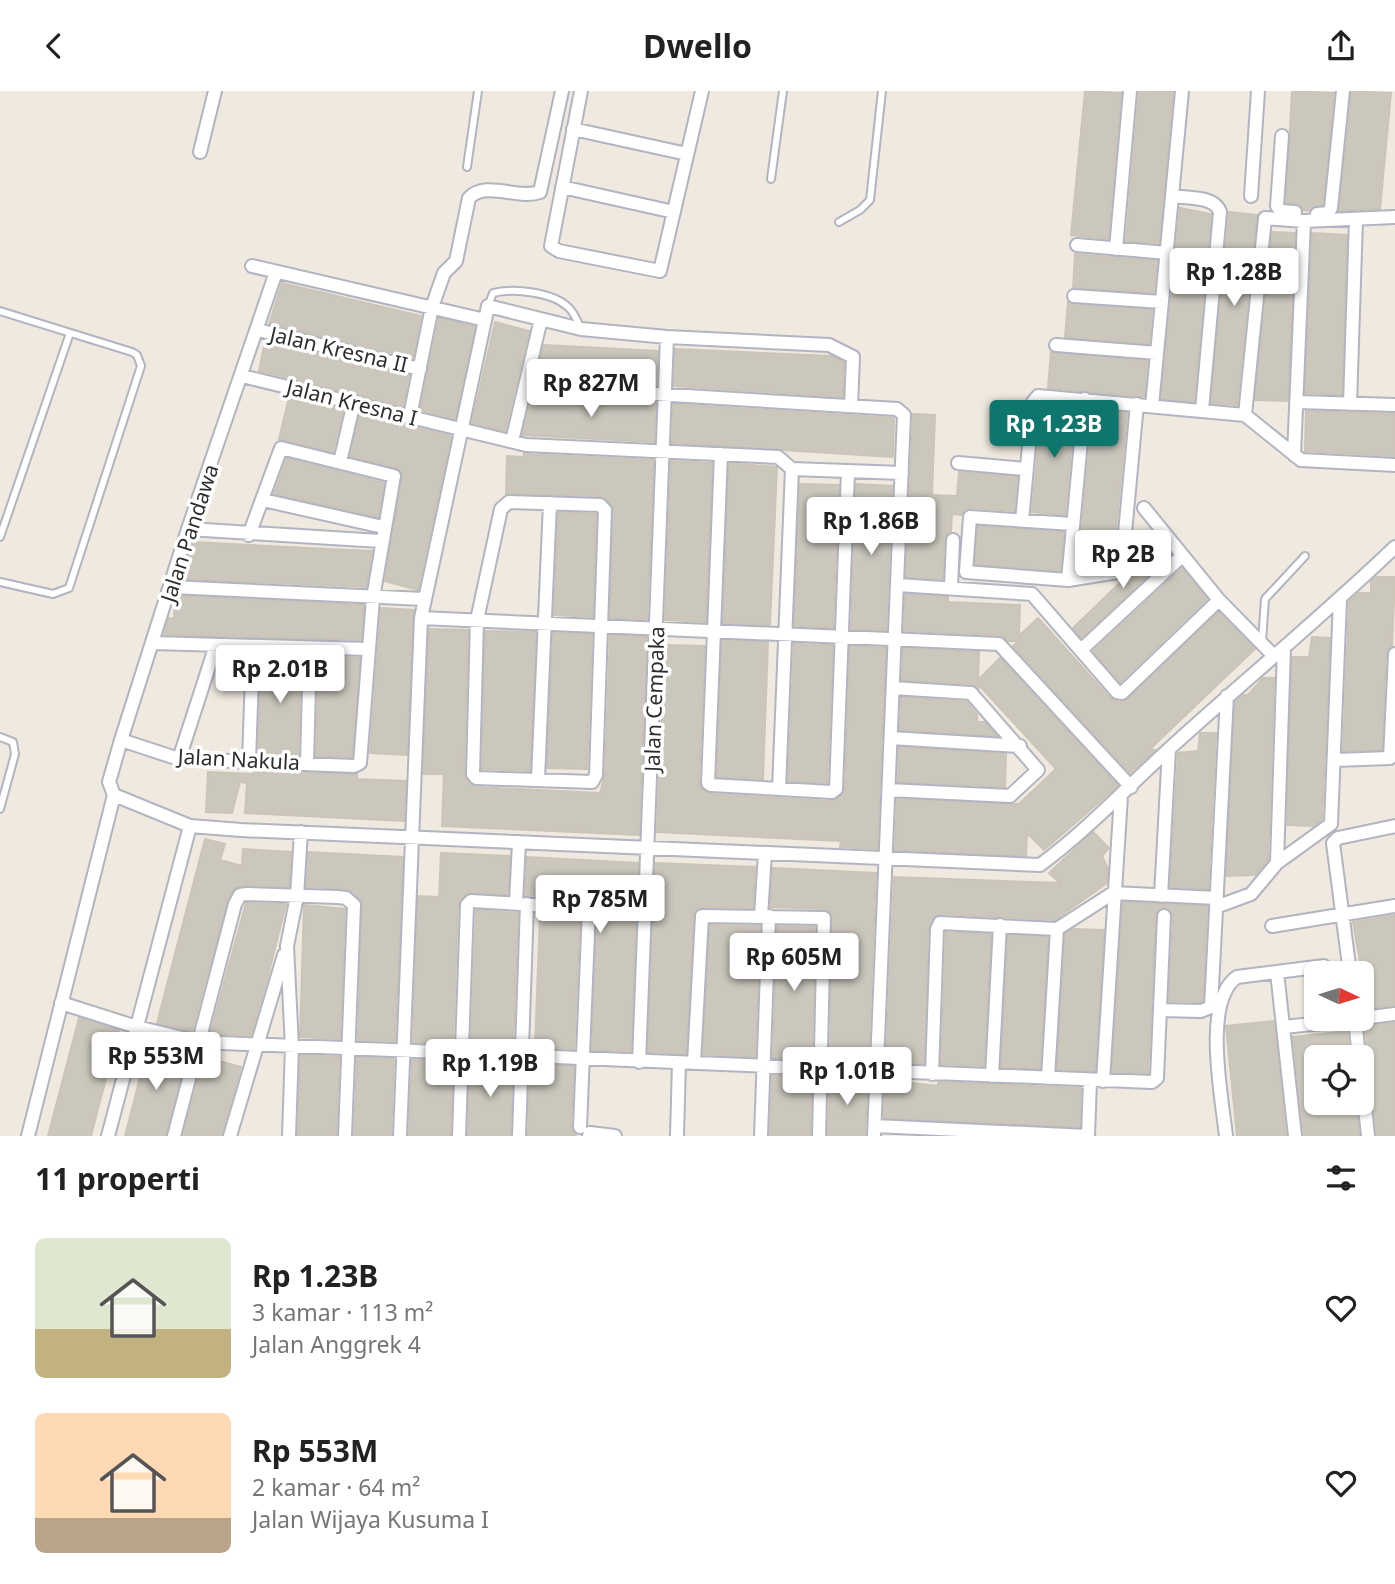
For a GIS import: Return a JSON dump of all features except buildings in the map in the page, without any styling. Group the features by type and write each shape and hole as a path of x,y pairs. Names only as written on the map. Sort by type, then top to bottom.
{"street":[{"path":"200,152 215,91"},
{"path":"410,416 432,307 444,272 456,261 471,195 484,190 528,195 543,188 562,91"},
{"path":"581,91 550,242 559,251 660,271 702,91"},
{"path":"1116,249 1130,91"},
{"path":"1152,406 1182,91"},
{"path":"1251,196 1258,91"},
{"path":"1282,136 1278,208 1328,213 1343,91"},
{"path":"573,129 687,155"},
{"path":"562,187 674,212"},
{"path":"1172,196 1211,201 1220,212 1202,410"},
{"path":"1245,415 1265,218 1304,221 1395,217"},
{"path":"1350,404 1356,219"},
{"path":"1294,455 1304,221"},
{"path":"1077,245 1167,253"},
{"path":"252,266 485,320"},
{"name":"Jalan Pandawa","path":"28,1136 114,795 109,782 121,740 188,529 276,272"},
{"path":"1074,296 1162,302"},
{"path":"400,1136 421,618 488,306 581,328 667,337 829,345 853,357 851,406"},
{"path":"512,441 541,319"},
{"name":"Jalan Kresna II","path":"258,330 420,369"},
{"name":"Jalan Cempaka","path":"639,1062 667,337"},
{"path":"1056,345 1157,353"},
{"name":"Jalan Kresna I","path":"242,376 354,401 526,445 778,457 792,469"},
{"path":"421,618 786,633 895,638 999,644 1126,791 1113,893 1097,1081 1088,1136 874,1131 888,858 889,790 895,638 898,585 902,473 902,412 851,406 525,386"},
{"path":"1022,521 1025,469 1035,397 1085,399 1245,415 1294,455 1306,461 1395,465"},
{"path":"1068,580 1085,399"},
{"path":"340,462 354,401"},
{"path":"1298,402 1395,405"},
{"path":"1072,524 970,517 967,572 1068,580 1113,574 1122,565 1137,404"},
{"path":"153,643 367,649 380,541 393,475 281,448 249,535"},
{"path":"721,454 708,783 779,789 836,789 849,471"},
{"path":"958,463 1025,469"},
{"path":"779,789 792,469 902,473"},
{"path":"263,500 383,527"},
{"path":"509,502 550,503 602,506 606,513 595,778 589,783 473,775 477,621 502,505 509,502"},
{"path":"538,779 550,503"},
{"path":"1144,507 1219,600 1262,643 1279,652"},
{"path":"188,529 249,535 380,541"},
{"path":"951,587 953,540"},
{"path":"114,795 190,826 1040,865 1126,791 1169,749 1340,599 1395,547"},
{"path":"1081,650 1182,556"},
{"path":"898,585 1032,594 1117,692 1122,693 1219,600"},
{"path":"171,587 424,599"},
{"path":"932,1074 938,926 942,922 1057,929 1113,893 1217,903 1247,897 1277,863 1331,824 1340,599"},
{"path":"180,758 216,645"},
{"path":"249,761 253,646"},
{"path":"307,763 310,648"},
{"name":"Jalan Nakula","path":"121,740 180,758 359,764 367,649"},
{"path":"1277,863 1279,652"},
{"path":"1335,760 1390,758 1395,654"},
{"path":"889,790 1010,796 1038,772 1037,766 1020,746 969,692 893,688"},
{"path":"1160,1010 1201,1011 1210,1008 1227,697"},
{"path":"891,739 1020,746"},
{"path":"1161,896 1169,749"},
{"path":"107,1136 190,826"},
{"path":"1348,961 1332,848 1334,841 1395,826"},
{"path":"230,1136 255,1044 287,946 297,896 301,832"},
{"path":"519,842 522,904 519,1136"},
{"path":"761,1136 765,1066 765,853"},
{"path":"174,1136 237,899 247,894 346,898 354,905 345,1136"},
{"path":"459,1136 467,904 470,901 584,906 589,909 584,1059 585,1131 615,1136"},
{"path":"1272,926 1395,906"},
{"path":"694,1063 701,918 704,915 821,917 826,920 819,1136"},
{"path":"61,1003 136,1027 199,1042 1097,1081 1156,1080 1164,916"},
{"path":"992,1076 1000,925"},
{"path":"1048,1079 1057,929"},
{"path":"287,946 292,1047 289,1136"},
{"path":"1226,1136 1216,1040 1227,985 1237,977 1304,969"},
{"path":"1277,972 1295,1136"},
{"path":"1374,1017 1395,1014"},
{"path":"1284,1027 1304,1025"},
{"path":"677,1136 679,1063"},
{"path":"1366,1115 1368,1136"}],"lane":[{"path":"467,167 478,91"},
{"path":"771,179 783,91"},
{"path":"839,222 860,210 870,200 882,91"},
{"path":"488,306 493,293 520,290 558,301 568,307 581,328"},
{"path":"0,310 137,355 140,361 140,375 69,588 52,594 0,582"},
{"path":"0,537 70,333"},
{"path":"1262,643 1265,599 1305,556"},
{"path":"0,737 13,742 15,754 0,809"}]}
